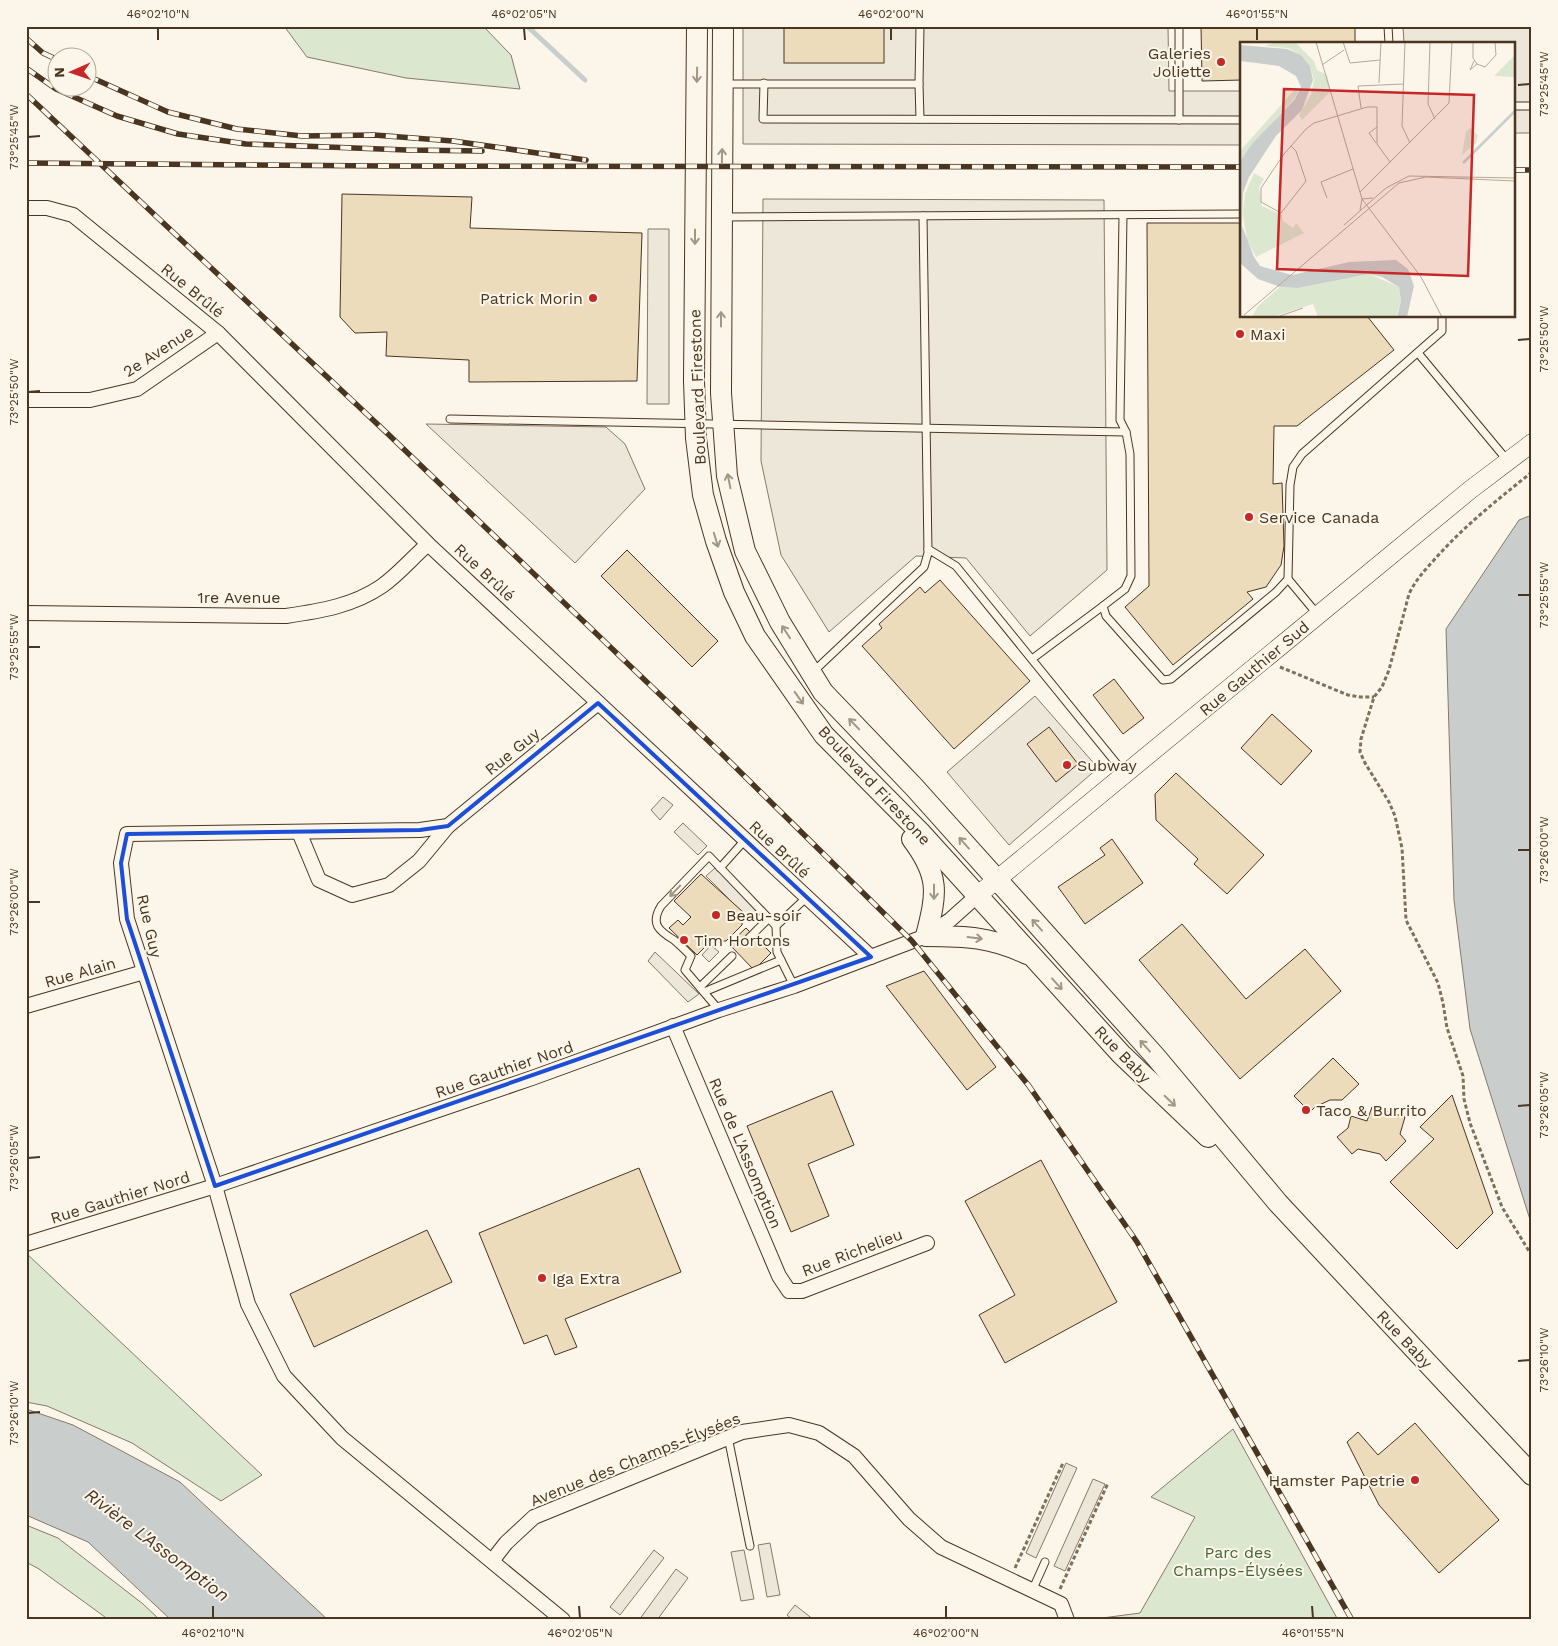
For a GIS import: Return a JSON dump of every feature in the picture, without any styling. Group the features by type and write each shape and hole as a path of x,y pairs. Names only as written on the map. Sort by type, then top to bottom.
{"main road":[{"name":"Boulevard Firestone","path":"697,26 694,371 696,423 703,495 716,541 734,592 751,629 824,735 920,832 978,895"},
{"name":"Boulevard Firestone","path":"723,26 721,393 728,476 745,551 780,622 823,692 914,787 997,880"},
{"path":"866,777 930,867 935,892 933,910 926,936 957,936 991,940 1007,944 1033,957"},
{"name":"Rue Baby","path":"997,880 1154,1056 1278,1203 1532,1475"},
{"name":"Rue Baby","path":"978,895 1121,1054 1278,1203"}],"street":[{"name":"Rue Brûlé","path":"26,208 47,208 73,215 218,333 428,544 871,957"},
{"name":"2e Avenue","path":"26,400 90,400 137,390 218,333"},
{"name":"Rue Gauthier Sud","path":"978,895 1470,490 1532,443"},
{"name":"1re Avenue","path":"26,613 286,616 324,610 347,604 383,585 428,544"},
{"name":"Rue Guy","path":"299,832 319,880 352,895 389,885 419,861 448,826 598,703"},
{"name":"Rue Guy","path":"215,1186 128,919 121,863 127,834 420,830 448,826"},
{"name":"Rue Gauthier Nord","path":"26,1244 215,1186 523,1081 719,1010 794,986 926,936 950,920 978,895"},
{"name":"Rue Alain","path":"26,1006 144,972"},
{"name":"Rue de L'Assomption","path":"673,1026 779,1276 789,1291"},
{"path":"215,1186 248,1304 284,1376 342,1438 492,1561 512,1580 563,1620"},
{"name":"Rue Richelieu","path":"789,1291 802,1290 927,1243"},
{"name":"Avenue des Champs-Élysées","path":"492,1561 506,1543 534,1517 728,1437 742,1432 789,1425 820,1433 854,1456 909,1519 941,1547 1061,1604 1067,1620"}],"lane":[{"path":"920,26 920,119"},
{"path":"1179,26 1179,120"},
{"path":"1388,26 1389,42"},
{"path":"764,83 763,119 1240,120"},
{"path":"722,84 919,84"},
{"path":"1516,106 1532,106"},
{"path":"722,216 1240,214"},
{"path":"1032,659 1125,589 1132,576 1130,454 1126,432 1120,420 1123,215"},
{"path":"812,673 924,567 928,549 923,216"},
{"path":"1318,615 1288,579 1290,485 1293,467 1302,454 1442,331 1442,318"},
{"path":"1418,353 1508,461"},
{"path":"450,419 1126,432"},
{"path":"928,549 956,566 1125,774"},
{"path":"1104,606 1106,616 1162,680 1171,679 1276,592 1288,579"},
{"path":"720,868 746,840"},
{"path":"719,1010 685,970 691,956 658,929 655,920 661,906 709,856 776,926 777,952 794,986"},
{"path":"776,926 807,898"},
{"path":"749,938 769,918"},
{"path":"702,990 732,956"},
{"path":"702,990 780,960"},
{"path":"728,1437 750,1546"},
{"path":"1032,1591 1045,1562"}],"path":[{"path":"1532,472 1472,520 1418,578 1409,594 1386,678 1379,692 1374,697 1361,739 1360,752 1390,802 1395,816 1402,848 1406,920 1438,984 1447,1028 1463,1076 1465,1104 1479,1148 1502,1208 1532,1256"},
{"path":"1277,666 1348,695 1374,697"},
{"path":"1014,1569 1063,1463"},
{"path":"1060,1590 1108,1483"}],"highlighted area":[{"path":"598,703 871,957 215,1186 127,919 121,863 127,834 420,830 448,826"}],"green space":[{"path":"284,26 483,26 511,55 520,89 406,78 307,57"},
{"path":"26,1253 262,1475 221,1501 132,1443 47,1406 26,1402"},
{"name":"Parc des Champs-Élysées","path":"1233,1429 1338,1620 1087,1620 1140,1613 1195,1517 1151,1497"},
{"path":"26,1525 58,1538 143,1604 160,1620 109,1620 39,1569 26,1562"}],"shaded area":[{"path":"743,26 1168,26 1169,91 1240,91 1240,145 743,144"},
{"path":"1403,26 1532,26 1532,133 1516,133 1516,42 1404,42"},
{"path":"763,199 1104,200 1107,570 1030,636 966,558 916,556 829,632 781,555 761,461"},
{"path":"648,229 669,229 669,404 647,404"},
{"path":"426,424 606,427 625,444 645,489 575,563"},
{"path":"1035,696 1098,768 1009,845 947,772"},
{"path":"663,797 673,805 660,820 651,810"},
{"path":"683,823 707,846 698,855 674,832"},
{"path":"715,868 758,910 749,919 706,876"},
{"path":"711,945 719,952 709,962 702,955"},
{"path":"655,952 699,994 688,1002 648,961"},
{"path":"1066,1463 1077,1468 1036,1558 1026,1553"},
{"path":"1093,1479 1105,1484 1065,1571 1054,1566"},
{"path":"770,1543 780,1595 767,1597 758,1545"},
{"path":"654,1550 664,1558 620,1615 610,1607"},
{"path":"744,1550 754,1599 741,1601 731,1552"},
{"path":"676,1569 688,1578 657,1620 639,1620"},
{"path":"795,1605 814,1620 793,1620 787,1615"}],"water":[{"path":"1532,515 1532,1226 1470,1029 1454,900 1446,629 1519,520"},
{"name":"Rivière L'Assomption","path":"26,1409 73,1425 180,1482 328,1620 171,1620 88,1542 26,1515"}],"building":[{"path":"784,26 884,26 884,63 784,63"},
{"name":"Galeries Joliette","path":"1201,26 1355,26 1355,42 1240,42 1240,80 1202,81"},
{"path":"342,194 472,197 470,228 642,233 637,381 469,382 469,360 386,356 387,332 355,333 340,317"},
{"path":"1147,223 1240,223 1240,318 1369,318 1394,350 1297,426 1274,426 1273,484 1282,483 1284,546 1281,565 1266,587 1247,592 1253,599 1173,665 1125,607 1149,586"},
{"path":"627,550 718,641 692,667 601,576"},
{"path":"940,580 1030,681 954,749 862,646 882,628 879,624 920,587 925,593"},
{"path":"1114,679 1144,718 1123,734 1093,695"},
{"path":"1272,714 1312,751 1281,785 1241,748"},
{"path":"1049,727 1078,764 1056,782 1027,744"},
{"path":"1176,773 1264,855 1227,894 1194,864 1198,859 1156,820 1155,794"},
{"path":"1112,839 1143,883 1085,924 1058,887 1105,855 1100,848"},
{"name":"Beau-soir","path":"701,874 743,912 742,925 726,941 716,941 714,938 697,955 669,928 678,920 683,925 691,917 674,901"},
{"path":"1182,924 1246,999 1305,949 1341,991 1240,1079 1139,960"},
{"path":"746,928 771,953 754,970 729,944"},
{"path":"924,971 996,1067 967,1090 886,986"},
{"path":"1333,1058 1359,1084 1342,1100 1330,1100 1315,1107 1310,1112 1294,1096"},
{"path":"832,1091 854,1145 808,1164 829,1216 791,1232 747,1126"},
{"path":"1452,1095 1493,1213 1457,1249 1390,1182 1434,1139 1420,1127"},
{"path":"1372,1107 1405,1117 1400,1134 1406,1141 1386,1161 1380,1154 1358,1149 1352,1154 1337,1137 1348,1128 1351,1116 1367,1121"},
{"path":"1041,1160 1117,1302 1005,1363 979,1315 1015,1295 965,1201"},
{"path":"639,1168 681,1272 565,1319 577,1347 555,1355 547,1335 524,1344 479,1233"},
{"path":"427,1230 452,1282 314,1347 290,1294"},
{"name":"Hamster Papetrie","path":"1415,1423 1499,1520 1439,1573 1379,1505 1347,1442 1358,1432 1378,1455"}],"waterway":[{"path":"527,26 585,80"}],"railway":[{"path":"26,38 48,55"},
{"path":"26,68 56,89 117,116 178,134 246,144 482,151"},
{"path":"98,80 168,112 237,129 302,136 374,135 453,141 586,160"},
{"path":"26,94 389,435 722,754 912,941 1029,1086 1137,1242 1352,1620"},
{"path":"26,163 384,166 1240,167"},
{"path":"1516,170 1532,170"}],"place":[{"name":"Galeries Joliette","path":"1221,62"},
{"name":"Patrick Morin","path":"593,298"},
{"name":"Maxi","path":"1240,334"},
{"name":"Service Canada","path":"1249,517"},
{"name":"Subway","path":"1067,765"},
{"name":"Beau-soir","path":"716,915"},
{"name":"Tim Hortons","path":"684,940"},
{"name":"Taco & Burrito","path":"1306,1110"},
{"name":"Iga Extra","path":"542,1278"},
{"name":"Hamster Papetrie","path":"1415,1480"}]}
